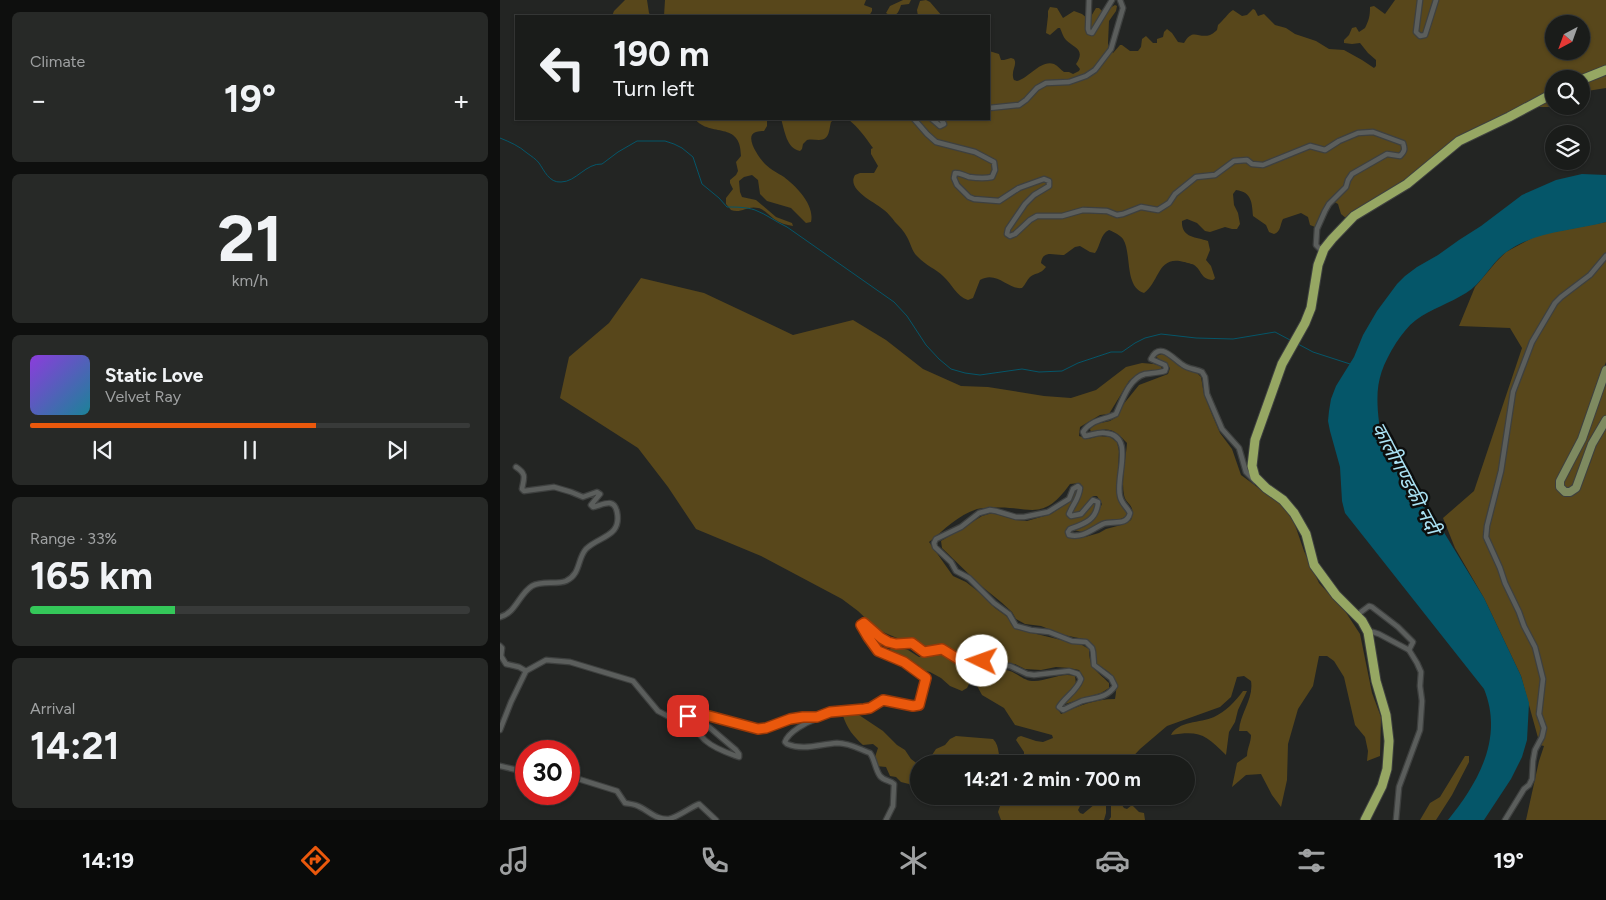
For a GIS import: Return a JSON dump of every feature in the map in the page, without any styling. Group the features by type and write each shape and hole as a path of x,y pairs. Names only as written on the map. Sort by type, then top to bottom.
{"highway":[{"path":"1590,76 1606,70"},
{"path":"1365,820 1378,798 1384,781 1389,741 1386,715 1376,681 1368,632 1357,615 1336,594 1314,565 1306,534 1294,513 1283,500 1266,488 1255,477 1252,466 1253,450 1286,355 1311,308 1315,278 1324,248 1354,216 1406,184 1459,141 1545,98"}],"main road":[{"path":"1606,370 1582,439 1560,481 1560,488 1565,492 1570,492 1576,488 1592,444 1606,420"}],"street":[{"path":"1089,0 1089,32 1092,32 1112,0"},
{"path":"990,108 1019,105 1037,88 1046,83 1069,82 1086,76 1095,70 1111,49 1123,8 1120,0"},
{"path":"1420,0 1416,32 1420,36 1425,34 1436,0"},
{"path":"915,120 936,142 975,152 994,162 995,170 992,176 978,178 955,173 954,178 957,185 969,197 999,201 1025,185 1044,179 1049,181 1049,186 1024,204 1006,234 1010,236 1037,216 1062,216 1083,210 1107,211 1117,215 1141,207 1158,210 1169,203 1175,194 1196,177 1215,175 1234,160 1247,160 1252,164 1262,165 1310,146 1325,150 1358,133 1373,132 1403,143 1404,153 1400,156 1387,154 1352,174 1346,187 1329,204 1317,229 1315,238 1316,245 1320,249 1324,248"},
{"path":"933,120 940,126 944,124 942,120"},
{"path":"1505,820 1532,779 1532,761 1544,728 1539,714 1543,679 1535,647 1524,626 1486,537 1487,526 1501,471 1513,392 1530,349 1555,303 1561,296 1590,275 1606,256"},
{"path":"886,820 892,806 894,784 892,781 880,776 869,753 851,744 801,748 786,742 787,737 803,724 830,712 856,711 870,708 883,700 913,706 920,703 926,678 904,662 878,651 863,630 861,625 864,623 888,642 896,644 912,643 924,652 942,649 963,662 978,660 994,666 1010,666 1034,676 1062,671 1078,674 1081,678 1080,682 1060,704 1059,707 1063,710 1083,701 1100,698 1113,690 1115,686 1111,678 1094,665 1093,652 1089,644 1083,641 1068,640 1045,631 1016,626 1009,614 994,603 969,578 956,571 951,562 935,546 936,539 961,527 979,513 996,511 1016,517 1024,517 1048,512 1069,499 1073,489 1078,486 1080,493 1070,511 1069,514 1071,516 1081,514 1092,500 1098,502 1098,505 1090,520 1079,527 1070,529 1069,534 1074,536 1090,533 1103,524 1109,522 1119,523 1126,520 1130,513 1120,498 1122,446 1119,439 1111,434 1101,433 1085,436 1083,432 1086,427 1094,422 1116,414 1128,389 1139,377 1145,374 1165,371 1165,365 1151,359 1157,352 1166,352 1183,366 1202,372 1205,377 1207,394 1217,413 1222,429 1239,448 1248,475 1252,480 1262,482"},
{"path":"500,617 513,609 524,593 533,585 566,581 576,574 585,550 593,543 610,534 615,529 618,521 615,506 612,503 608,502 593,507 591,505 600,494 597,492 583,497 554,487 524,491 522,489 525,477 522,471 516,468"},
{"path":"1357,615 1369,606 1372,607 1408,636 1412,642 1409,650"},
{"path":"1368,632 1378,634 1409,650 1421,672 1422,717 1418,738 1398,792 1396,820"},
{"path":"500,646 502,648 501,656 506,664 526,671"},
{"path":"500,730 526,671 546,660 570,662 628,679 636,684 658,711 675,720 677,732 682,733 695,730 715,747 739,758 740,756 736,750 709,727 689,720 689,714 698,713 758,729 790,719 817,717"},
{"path":"500,766 515,769"},
{"path":"580,779 617,791 625,803 640,806 660,819 674,817 699,804 716,820"}],"shaded area":[{"path":"625,0 647,0 650,15 612,15"},
{"path":"665,0 866,0 864,5 872,8 870,15 664,15"},
{"path":"903,0 911,0 909,4 901,5 895,15 886,13 890,6"},
{"path":"926,0 930,2 941,15 918,15 917,10 920,1"},
{"path":"1395,0 1606,0 1606,88 1590,91 1590,70 1545,70 1545,107 1536,107 1481,125 1466,132 1412,177 1404,180 1387,194 1347,219 1341,214 1338,204 1331,200 1327,202 1319,223 1315,227 1310,225 1308,217 1301,213 1283,219 1279,230 1274,234 1269,232 1266,225 1253,216 1248,196 1236,190 1233,194 1234,205 1240,224 1237,229 1225,227 1210,232 1205,231 1197,223 1187,219 1182,221 1182,227 1187,234 1208,241 1210,250 1206,260 1211,266 1215,278 1213,280 1205,278 1198,268 1192,264 1175,261 1169,262 1144,293 1138,290 1131,277 1126,245 1123,239 1109,230 1102,237 1095,253 1080,246 1075,247 1064,255 1050,254 1044,256 1041,263 1046,267 1030,277 1022,288 1017,288 992,277 986,278 980,280 973,298 968,300 957,293 946,279 916,255 904,233 890,216 854,186 853,180 855,175 874,173 878,166 871,154 871,149 873,148 859,129 849,120 990,120 990,51 999,54 1001,60 1014,59 1013,77 1017,81 1040,66 1049,63 1054,64 1064,72 1073,74 1079,71 1080,69 1076,64 1080,55 1078,49 1065,39 1060,28 1050,35 1046,33 1050,7 1057,8 1063,18 1074,11 1090,18 1096,8 1103,12 1115,5 1117,6 1109,21 1108,43 1109,49 1113,53 1120,45 1130,51 1138,51 1141,47 1142,39 1146,36 1153,43 1157,43 1157,39 1163,37 1167,29 1178,42 1184,43 1193,34 1210,35 1217,30 1218,25 1233,10 1242,16 1247,15 1253,9 1258,16 1264,14 1275,25 1316,41 1329,49 1344,50 1374,68 1376,60 1360,43 1344,43 1352,28 1356,27 1359,32 1365,28 1369,18 1370,7 1374,6 1385,14"},
{"path":"696,120 767,120 767,126 764,131 752,134 751,138 754,148 765,164 789,181 804,196 810,209 811,222 806,223 791,208 767,201 760,194 758,180 752,175 744,177 739,181 742,197 756,200 776,217 792,223 793,226 779,222 758,208 754,207 738,211 731,210 726,204 726,198 733,189 730,180 738,171 736,162 741,156 740,145 730,133 701,125"},
{"path":"781,120 834,120 831,122 827,136 823,140 807,140 800,151 789,143"},
{"path":"1606,222 1606,362 1578,441 1557,483 1559,492 1568,497 1578,491 1591,461 1595,446 1606,427 1606,820 1526,820 1544,746 1540,745 1521,676 1484,598 1455,548 1443,518 1474,491 1522,348 1510,328 1459,326 1475,287 1506,252 1534,237"},
{"path":"641,278 704,293 793,335 853,320 886,340 923,369 961,386 988,387 1044,396 1071,398 1096,390 1126,367 1142,363 1161,366 1162,370 1139,373 1129,381 1109,414 1100,415 1080,427 1079,436 1088,439 1099,436 1110,437 1117,442 1119,451 1117,493 1119,501 1128,514 1125,517 1093,530 1075,530 1092,521 1102,504 1097,496 1093,496 1082,510 1073,512 1080,498 1081,487 1080,483 1070,484 1060,497 1042,509 977,509 951,523 929,542 953,576 966,582 980,593 995,608 1009,618 1011,624 1020,630 1082,645 1089,649 1092,665 1109,683 1109,688 1101,693 1065,704 1081,686 1084,678 1079,670 1056,667 1041,670 1025,669 1015,664 995,663 976,656 965,659 941,646 927,647 915,639 897,638 878,630 842,599 761,556 696,529 668,487 638,448 560,398 569,357 609,323"},
{"path":"1167,355 1181,367 1197,373 1201,377 1204,394 1211,412 1220,433 1232,449 1241,475 1283,506 1294,522 1304,551 1319,583 1345,611 1360,634 1372,693 1381,717 1380,756 1367,761 1368,751 1365,737 1355,725 1344,677 1334,661 1327,656 1319,656 1313,686 1298,709 1288,744 1287,780 1281,807 1261,774 1246,775 1232,787 1237,763 1247,756 1251,738 1247,731 1239,731 1251,694 1251,681 1244,676 1237,677 1231,697 1220,707 1167,726 1134,755 1024,755 1016,740 1018,737 1021,736 1043,742 1053,738 1052,735 1015,725 1004,708 982,695 976,684 970,682 967,688 962,691 950,686 930,672 922,670 918,665 888,652 894,647 908,650 919,657 938,654 960,666 979,667 991,673 1006,670 1032,681 1064,675 1075,676 1076,684 1056,706 1061,714 1101,700 1115,699 1115,681 1110,673 1095,663 1094,647 1088,640 1064,635 1041,626 1025,624 1016,619 1012,612 980,585 942,548 941,541 982,516 992,513 1027,521 1051,514 1071,499 1075,489 1078,491 1067,516 1070,519 1084,513 1096,502 1088,518 1067,530 1074,537 1085,537 1099,533 1131,520 1132,508 1125,499 1123,489 1127,443 1111,430 1091,432 1090,429 1096,424 1110,421 1118,416 1122,406 1139,385 1168,374 1170,368 1156,356"},
{"path":"1606,378 1606,415 1589,446 1581,473 1570,490 1562,487 1563,479"},
{"path":"1243,691 1247,691 1229,732 1226,755 1202,736 1189,733 1171,735 1179,727 1218,715 1230,706"},
{"path":"850,709 883,731 905,750 910,758 910,785 890,776 886,767 876,766 874,760 878,748 873,744 863,745 853,735 843,716"},
{"path":"956,736 993,739 997,745 999,755 932,755 936,749 945,745"},
{"path":"1465,756 1469,756 1469,762 1452,795 1436,820 1420,820 1430,803 1440,797"},
{"path":"1080,805 1078,810 1083,814 1094,805 1106,805 1106,813 1104,820 1001,820 998,812 1000,806"},
{"path":"1111,805 1122,805 1127,809 1132,805 1139,812 1144,813 1145,820 1109,820 1111,817"}],"water":[{"path":"1582,174 1606,175 1606,222 1541,236 1528,240 1505,253 1472,289 1434,309 1410,325 1390,353 1379,381 1377,399 1384,451 1437,521 1484,598 1521,676 1529,703 1527,740 1522,757 1511,779 1484,820 1448,820 1469,791 1485,759 1491,725 1484,689 1345,513 1342,501 1340,467 1328,421 1331,399 1336,386 1354,357 1363,335 1377,311 1405,276 1481,226 1522,195 1556,180"}],"waterway":[{"path":"500,138 524,151 538,162 550,178 557,182 566,181 591,166 602,164 637,141 665,141 682,148 693,157 702,184 727,207 755,210 787,227 894,302 907,316 926,345 939,359 951,369 965,373 980,375 1022,369 1039,372 1062,371 1078,363 1111,352 1122,352 1145,338 1161,334 1196,338 1233,339 1275,332 1290,340"},
{"path":"1298,344 1313,352 1350,364"}],"route":[{"path":"688,716 690,713 698,713 758,729 790,719 821,717 830,712 856,711 870,708 883,700 913,706 919,705 926,678 904,662 878,651 863,630 861,625 864,623 881,638 892,643 916,644 924,652 939,649 946,650 963,662 982,661"}],"water label":[{"name":"कालीगण्डकी नदी","path":"1406,478"}]}
